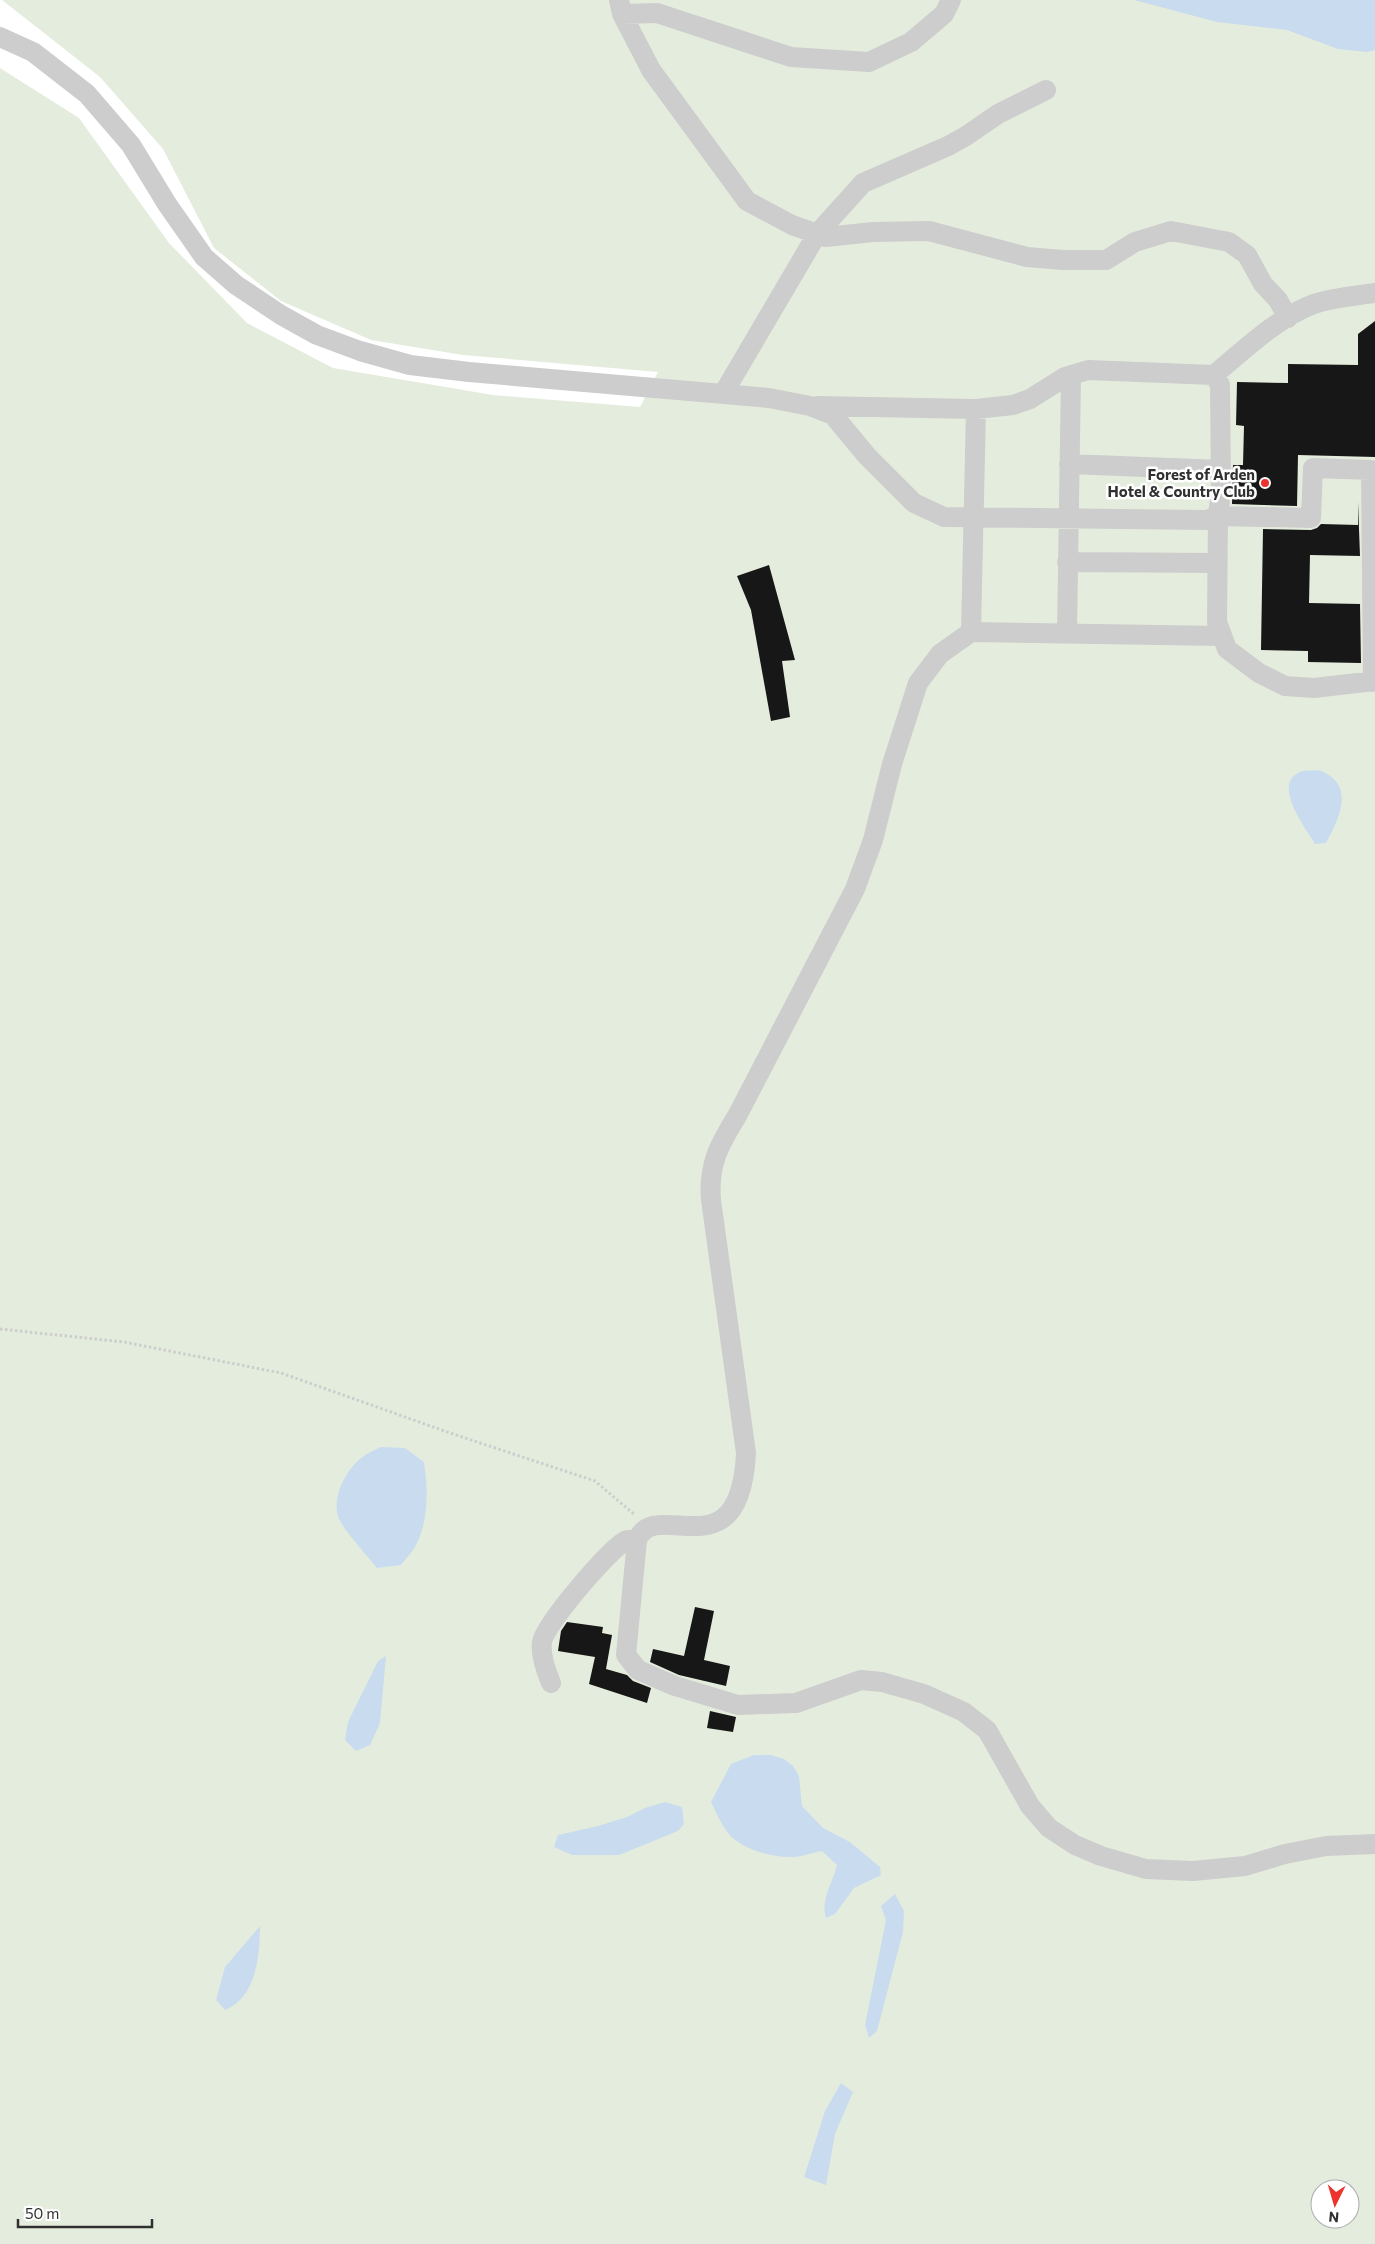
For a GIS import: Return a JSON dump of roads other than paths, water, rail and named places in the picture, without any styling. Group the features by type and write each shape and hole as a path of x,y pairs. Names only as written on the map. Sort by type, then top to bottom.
{"lane":[{"path":"620,7 657,13 791,58 869,62 911,42 944,14 951,0"},
{"path":"620,7 651,70 747,201 792,226 826,237 873,232 929,231 1027,257 1097,260 1106,260 1136,242 1171,231 1229,242 1247,255 1263,284 1278,300 1288,318"},
{"path":"0,37 33,52 87,94 131,145 167,204 204,257 236,285 281,316 318,336 360,351 410,364 479,373 769,398 810,406 976,409 1012,405 1030,399 1065,377 1088,370 1214,375 1279,322 1313,304 1340,298 1375,294"},
{"path":"723,394 817,234 863,183 954,142 998,114 1046,90"},
{"path":"1068,634 1071,375"},
{"path":"810,406 833,415 867,456 914,503 944,517 1207,520 1218,516 1311,518 1313,468 1371,470 1374,682 1314,688 1286,686 1259,673 1227,649 1217,622 1218,516 1221,491 1220,385 1214,375"},
{"path":"971,632 976,409"},
{"path":"1069,464 1221,470"},
{"path":"1068,562 1217,563"},
{"path":"551,1683 544,1666 542,1641 549,1628 583,1582 612,1552 626,1540 642,1533 701,1527 718,1523 731,1510 741,1491 745,1475 746,1452 711,1200 709,1182 713,1162 722,1141 737,1116 855,889 873,840 892,764 918,683 940,654 971,632 1222,636"},
{"path":"642,1533 626,1655 638,1670 675,1686 738,1705 796,1703 861,1680 882,1682 924,1694 964,1712 988,1730 1030,1806 1050,1828 1075,1845 1101,1856 1146,1869 1193,1871 1236,1867 1285,1854 1326,1846 1375,1844"}],"water":[{"path":"1134,0 1375,0 1375,50 1367,52 1338,49 1287,30 1217,22"},
{"path":"1319,770 1330,776 1338,784 1342,802 1336,823 1326,843 1315,844 1292,805 1289,784 1293,776 1303,771"},
{"path":"381,1447 405,1448 424,1462 426,1505 423,1527 412,1552 401,1565 377,1568 344,1528 338,1516 337,1500 342,1483 352,1467 366,1455"},
{"path":"386,1656 380,1723 370,1745 356,1751 345,1740 348,1722 378,1661"},
{"path":"754,1755 771,1755 784,1759 793,1766 799,1776 802,1806 823,1828 850,1842 880,1867 881,1875 854,1888 835,1914 826,1918 825,1904 837,1865 822,1851 800,1856 780,1857 755,1851 733,1838 719,1818 711,1802 731,1764"},
{"path":"665,1802 682,1807 684,1824 678,1831 619,1855 572,1855 554,1847 558,1835 598,1826"},
{"path":"895,1894 904,1911 903,1932 877,2031 869,2038 865,2025 886,1920 881,1906"},
{"path":"260,1926 257,1963 250,1986 244,1996 225,2010 216,2000 225,1967"},
{"path":"841,2083 853,2092 835,2134 826,2185 804,2177 825,2111"}],"place":[{"name":"Forest of Arden Hotel & Country Club","path":"1265,483"}]}
